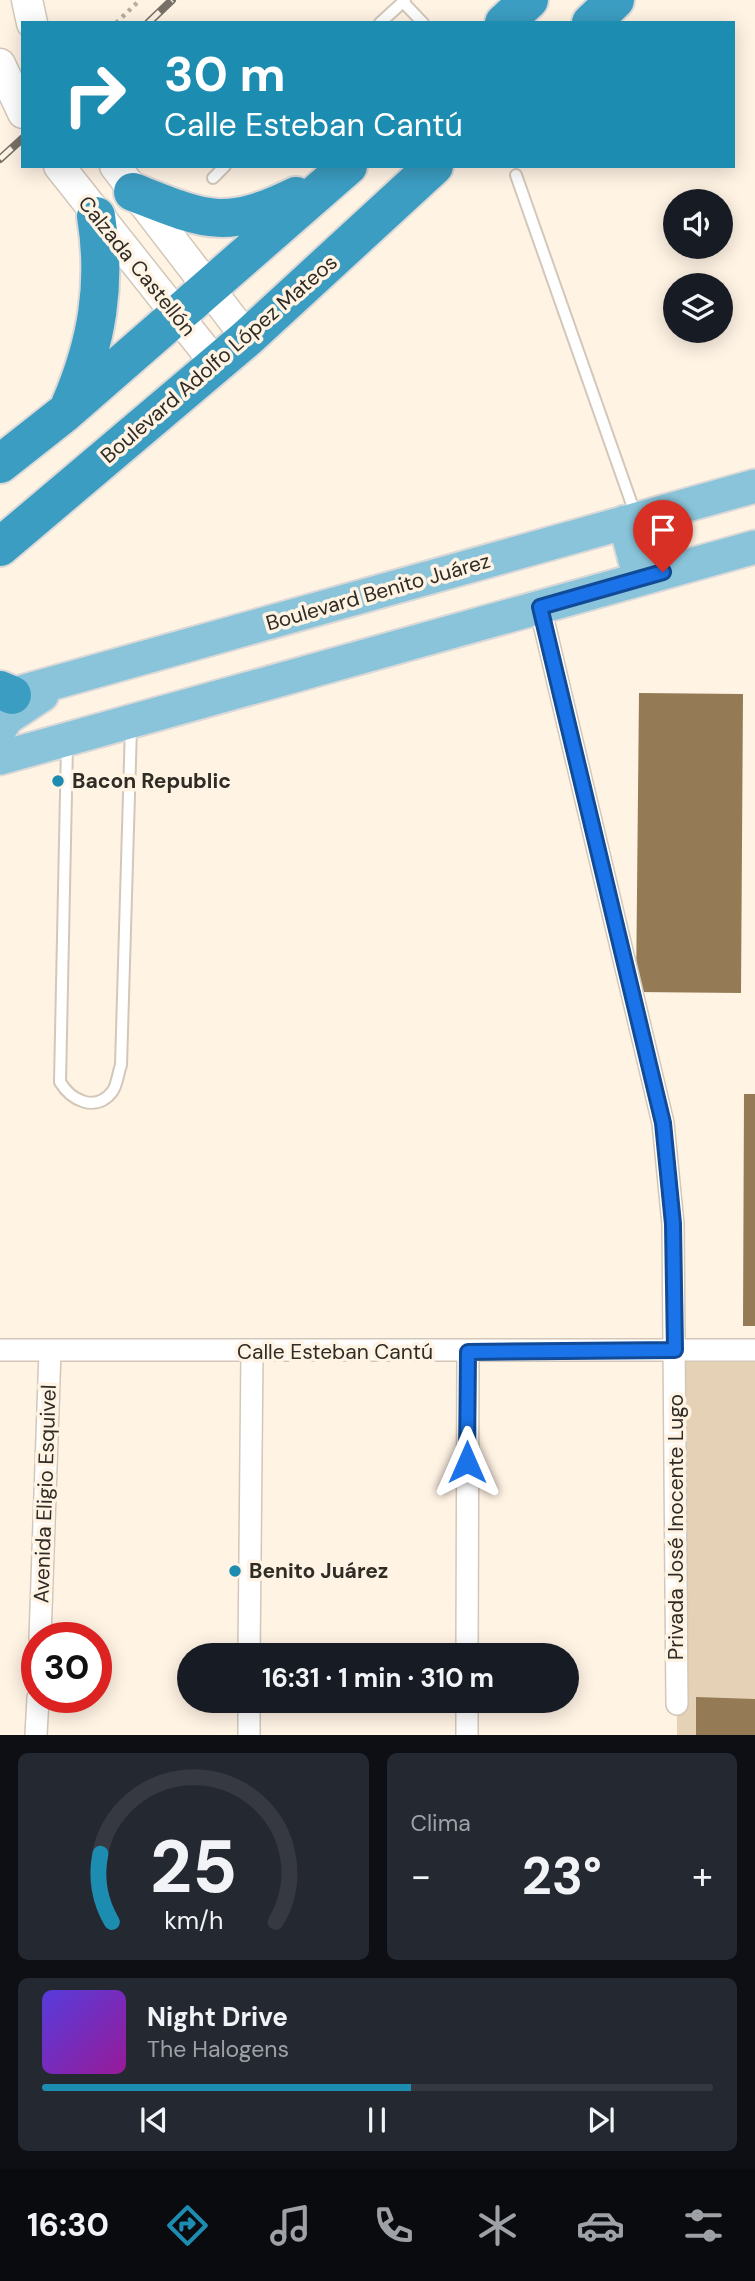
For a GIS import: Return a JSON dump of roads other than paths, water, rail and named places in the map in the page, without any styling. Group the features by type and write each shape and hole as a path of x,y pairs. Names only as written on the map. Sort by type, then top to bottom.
{"highway":[{"path":"506,21 529,0"},
{"path":"592,21 615,0"},
{"name":"Boulevard Adolfo López Mateos","path":"0,547 247,338 432,168"},
{"path":"124,179 190,214 212,219 236,218 261,213 345,169"},
{"path":"0,464 66,412 345,169"},
{"path":"66,412 86,366 102,293 102,257 96,216"}],"main road":[{"path":"27,0 32,21"},
{"path":"0,64 21,109"},
{"name":"Calzada Castellón","path":"60,168 216,364"},
{"name":"Calzada Castellón","path":"124,179 247,338"},
{"name":"Boulevard Benito Juárez","path":"3,703 75,678 755,485"},
{"path":"631,520 640,579"},
{"path":"0,758 755,547"}],"street":[{"name":"Privada José Inocente Lugo","path":"540,607 663,1123 673,1224 677,1704"},
{"name":"Calle Esteban Cantú","path":"0,1350 755,1350"},
{"name":"Avenida Eligio Esquivel","path":"41,1622 50,1351"},
{"path":"249,1643 252,1352"},
{"path":"467,1643 468,1352"},
{"path":"36,1735 37,1713"},
{"path":"248,1735 249,1713"},
{"path":"467,1713 467,1735"}],"lane":[{"path":"382,21 404,1 421,21"},
{"path":"213,178 223,168"},
{"path":"516,175 631,520"},
{"path":"68,739 60,1082 72,1098 91,1103 102,1100 113,1091 121,1065 132,721"}],"railway":[{"path":"150,21 172,0"},
{"path":"0,159 21,140"}],"place":[{"name":"Bacon Republic","path":"58,781"},
{"name":"Benito Juárez","path":"235,1571"}]}
